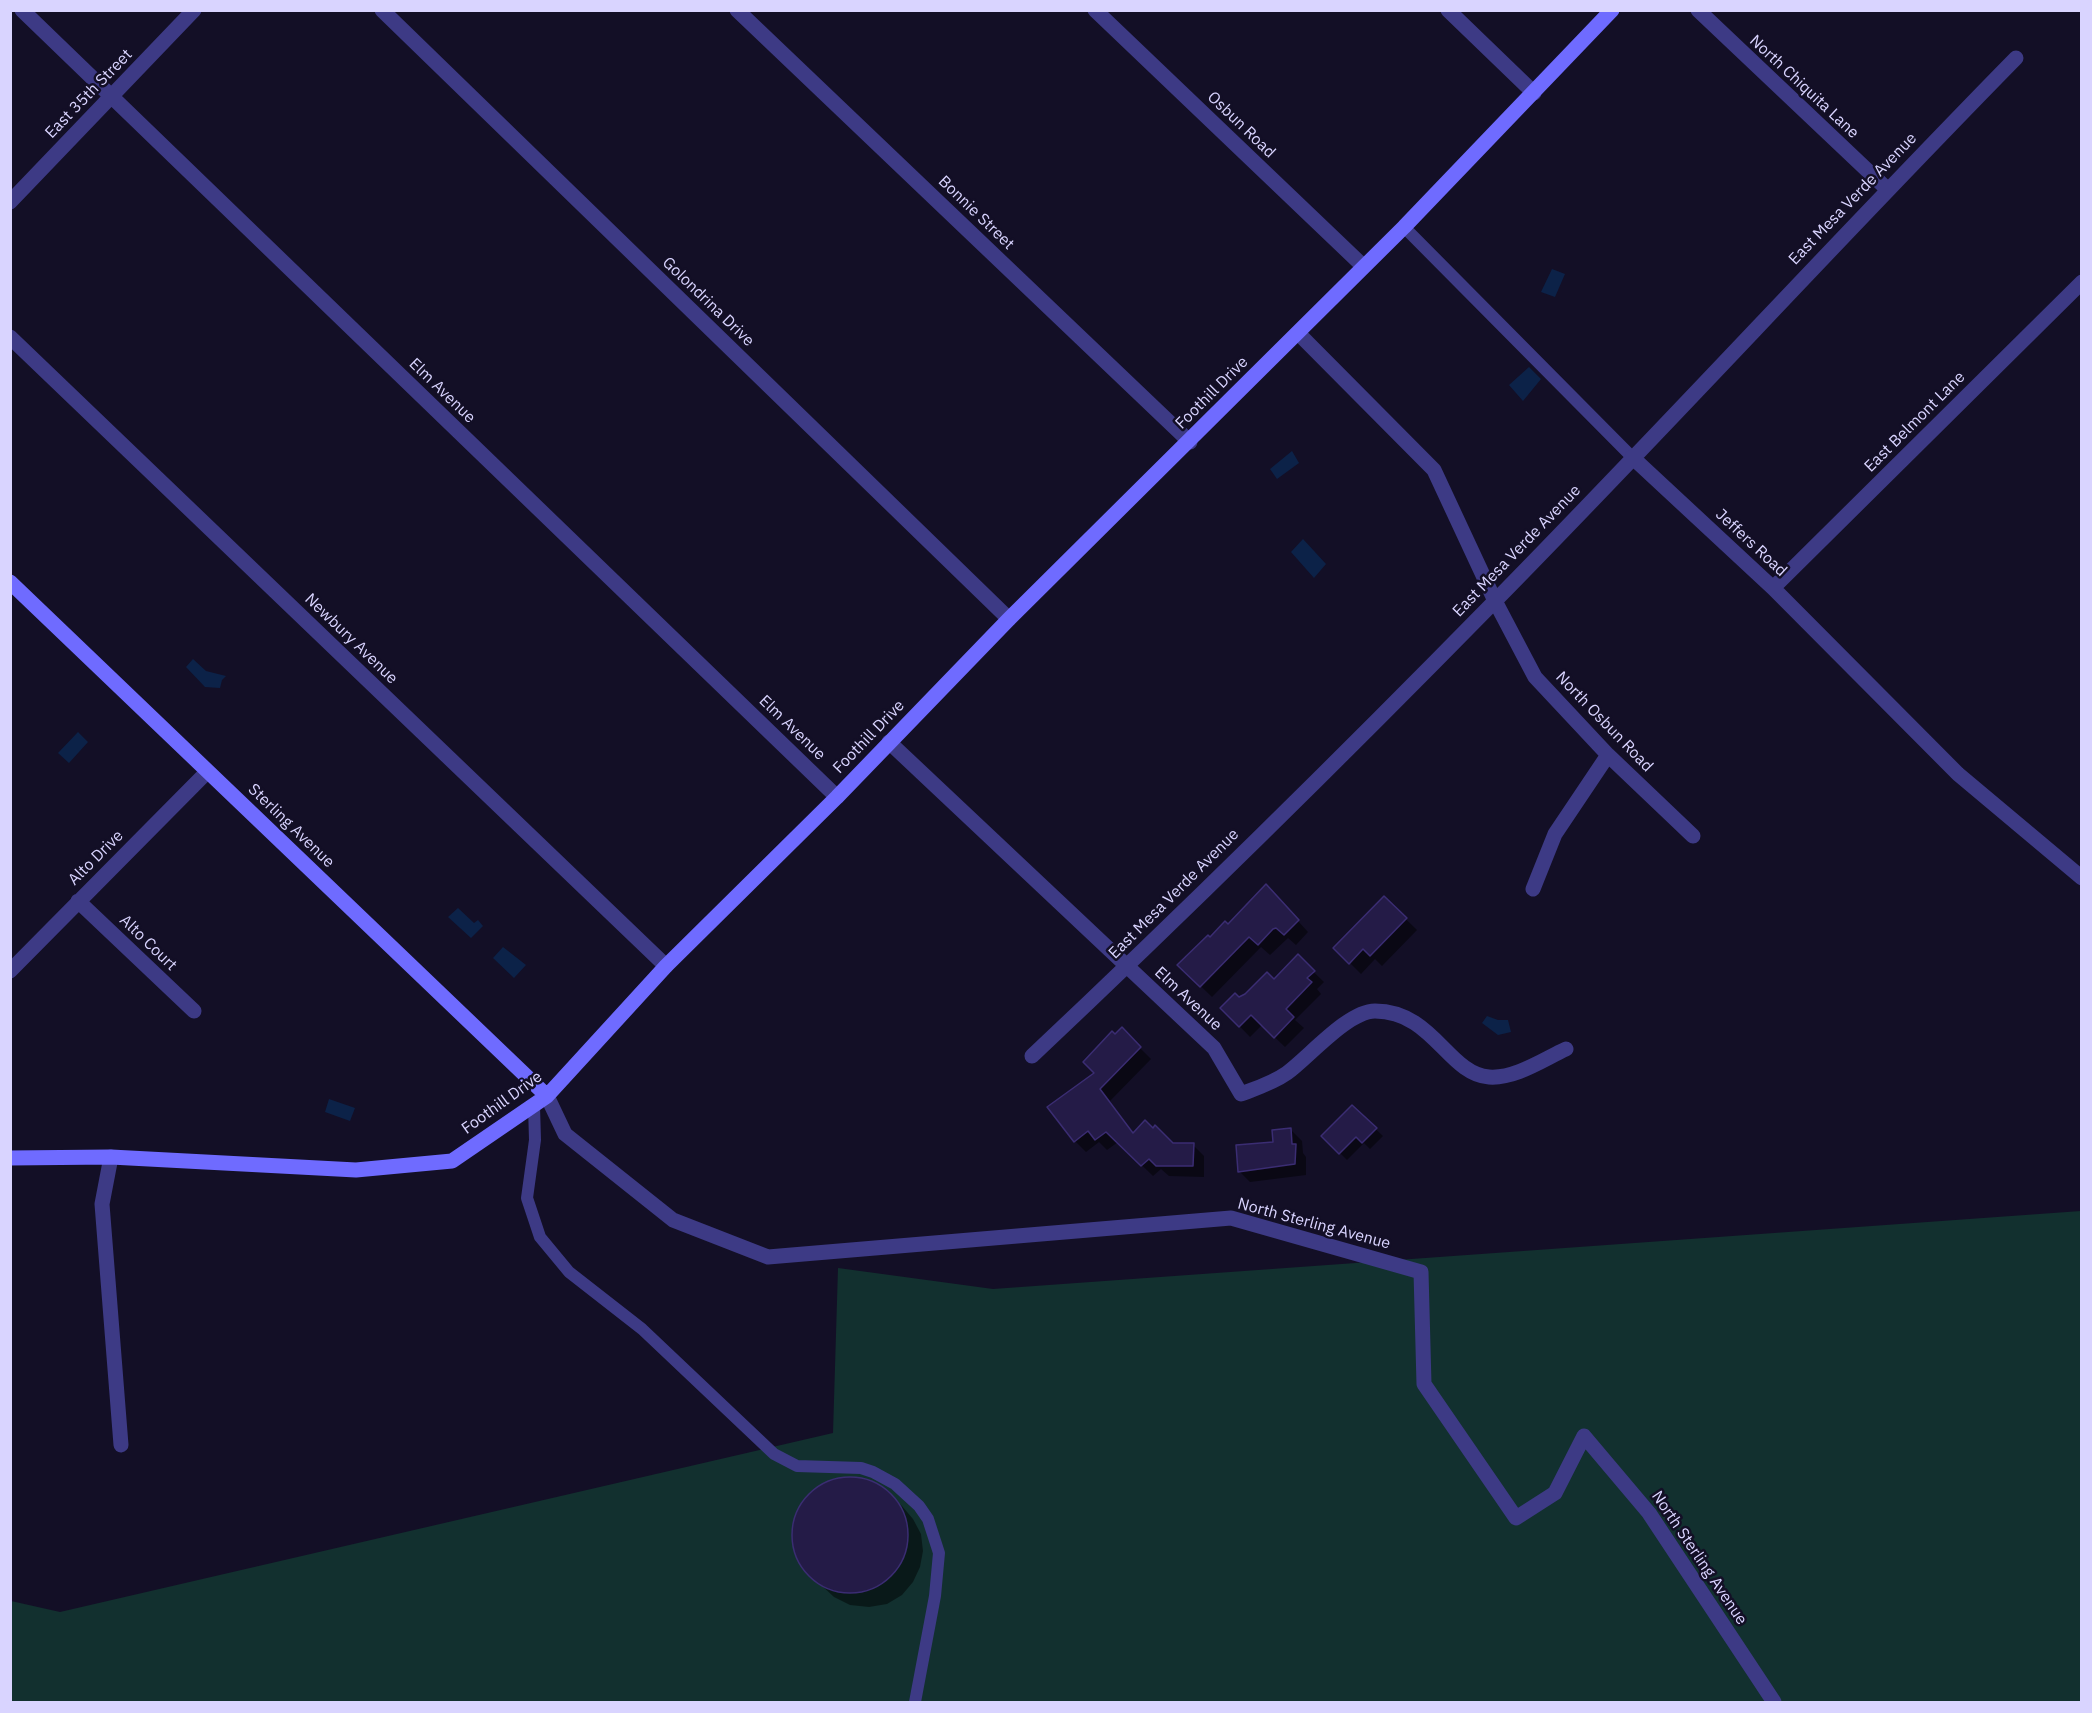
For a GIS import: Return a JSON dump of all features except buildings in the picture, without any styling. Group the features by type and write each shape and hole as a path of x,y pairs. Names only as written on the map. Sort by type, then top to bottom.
{"street":[{"name":"Elm Avenue","path":"22,10 837,797"},
{"name":"East 35th Street","path":"10,202 194,10"},
{"name":"Golondrina Drive","path":"382,10 1009,618"},
{"name":"Bonnie Street","path":"737,10 1190,442"},
{"name":"Osbun Road","path":"1095,10 1363,266"},
{"path":"1448,10 1534,93"},
{"name":"Foothill Drive","path":"10,1158 111,1157 356,1170 452,1161 534,1106 547,1096 666,966 837,797 1009,618 1190,442 1404,227 1612,10"},
{"name":"North Chiquita Lane","path":"1698,10 1887,189"},
{"name":"East Mesa Verde Avenue","path":"1032,1056 1127,967 1495,601 1887,189 2016,58"},
{"name":"East Belmont Lane","path":"1773,588 2082,282"},
{"name":"North Osbun Road","path":"1298,333 1434,470 1495,601 1535,677 1608,755 1693,837"},
{"name":"Newbury Avenue","path":"10,337 666,966"},
{"name":"Jeffers Road","path":"1632,457 1773,588 1958,774 2082,878"},
{"name":"Sterling Avenue","path":"10,582 547,1096"},
{"name":"Elm Avenue","path":"889,742 1214,1048 1241,1094 1286,1074 1339,1027 1372,1011 1395,1013 1427,1030 1466,1071 1490,1077 1511,1074 1566,1049"},
{"path":"1533,889 1556,834 1608,755"},
{"name":"Alto Drive","path":"10,970 207,771"},
{"name":"Alto Court","path":"78,901 194,1011"},
{"name":"North Sterling Avenue","path":"547,1096 565,1134 673,1220 768,1257 1231,1218 1421,1272 1424,1384 1516,1518 1555,1493 1584,1436 1649,1513 1774,1702"},
{"path":"111,1157 102,1204 122,1445"}],"lane":[{"name":"Jeffers Road","path":"1404,227 1632,457"},
{"path":"534,1106 535,1140 527,1198 540,1237 569,1272 642,1329 774,1454 797,1466 861,1468 873,1472 895,1484 919,1506 928,1519 939,1553 934,1596 915,1702"}],"green space":[{"path":"2081,1211 2081,1702 11,1702 11,1601 60,1612 833,1433 838,1268 993,1289"}],"water":[{"path":"1552,269 1565,274 1555,297 1541,292"},
{"path":"1529,367 1541,379 1523,401 1509,385"},
{"path":"1292,451 1299,463 1277,479 1270,469"},
{"path":"1303,539 1326,564 1314,578 1291,552"},
{"path":"193,659 206,671 226,676 220,688 205,687 186,667"},
{"path":"78,732 88,742 69,763 58,753"},
{"path":"458,908 474,923 478,920 483,926 471,938 448,917"},
{"path":"503,947 526,965 514,978 493,958"},
{"path":"1487,1016 1498,1020 1508,1020 1511,1032 1498,1035 1482,1023"},
{"path":"329,1099 355,1108 350,1121 325,1112"}]}
